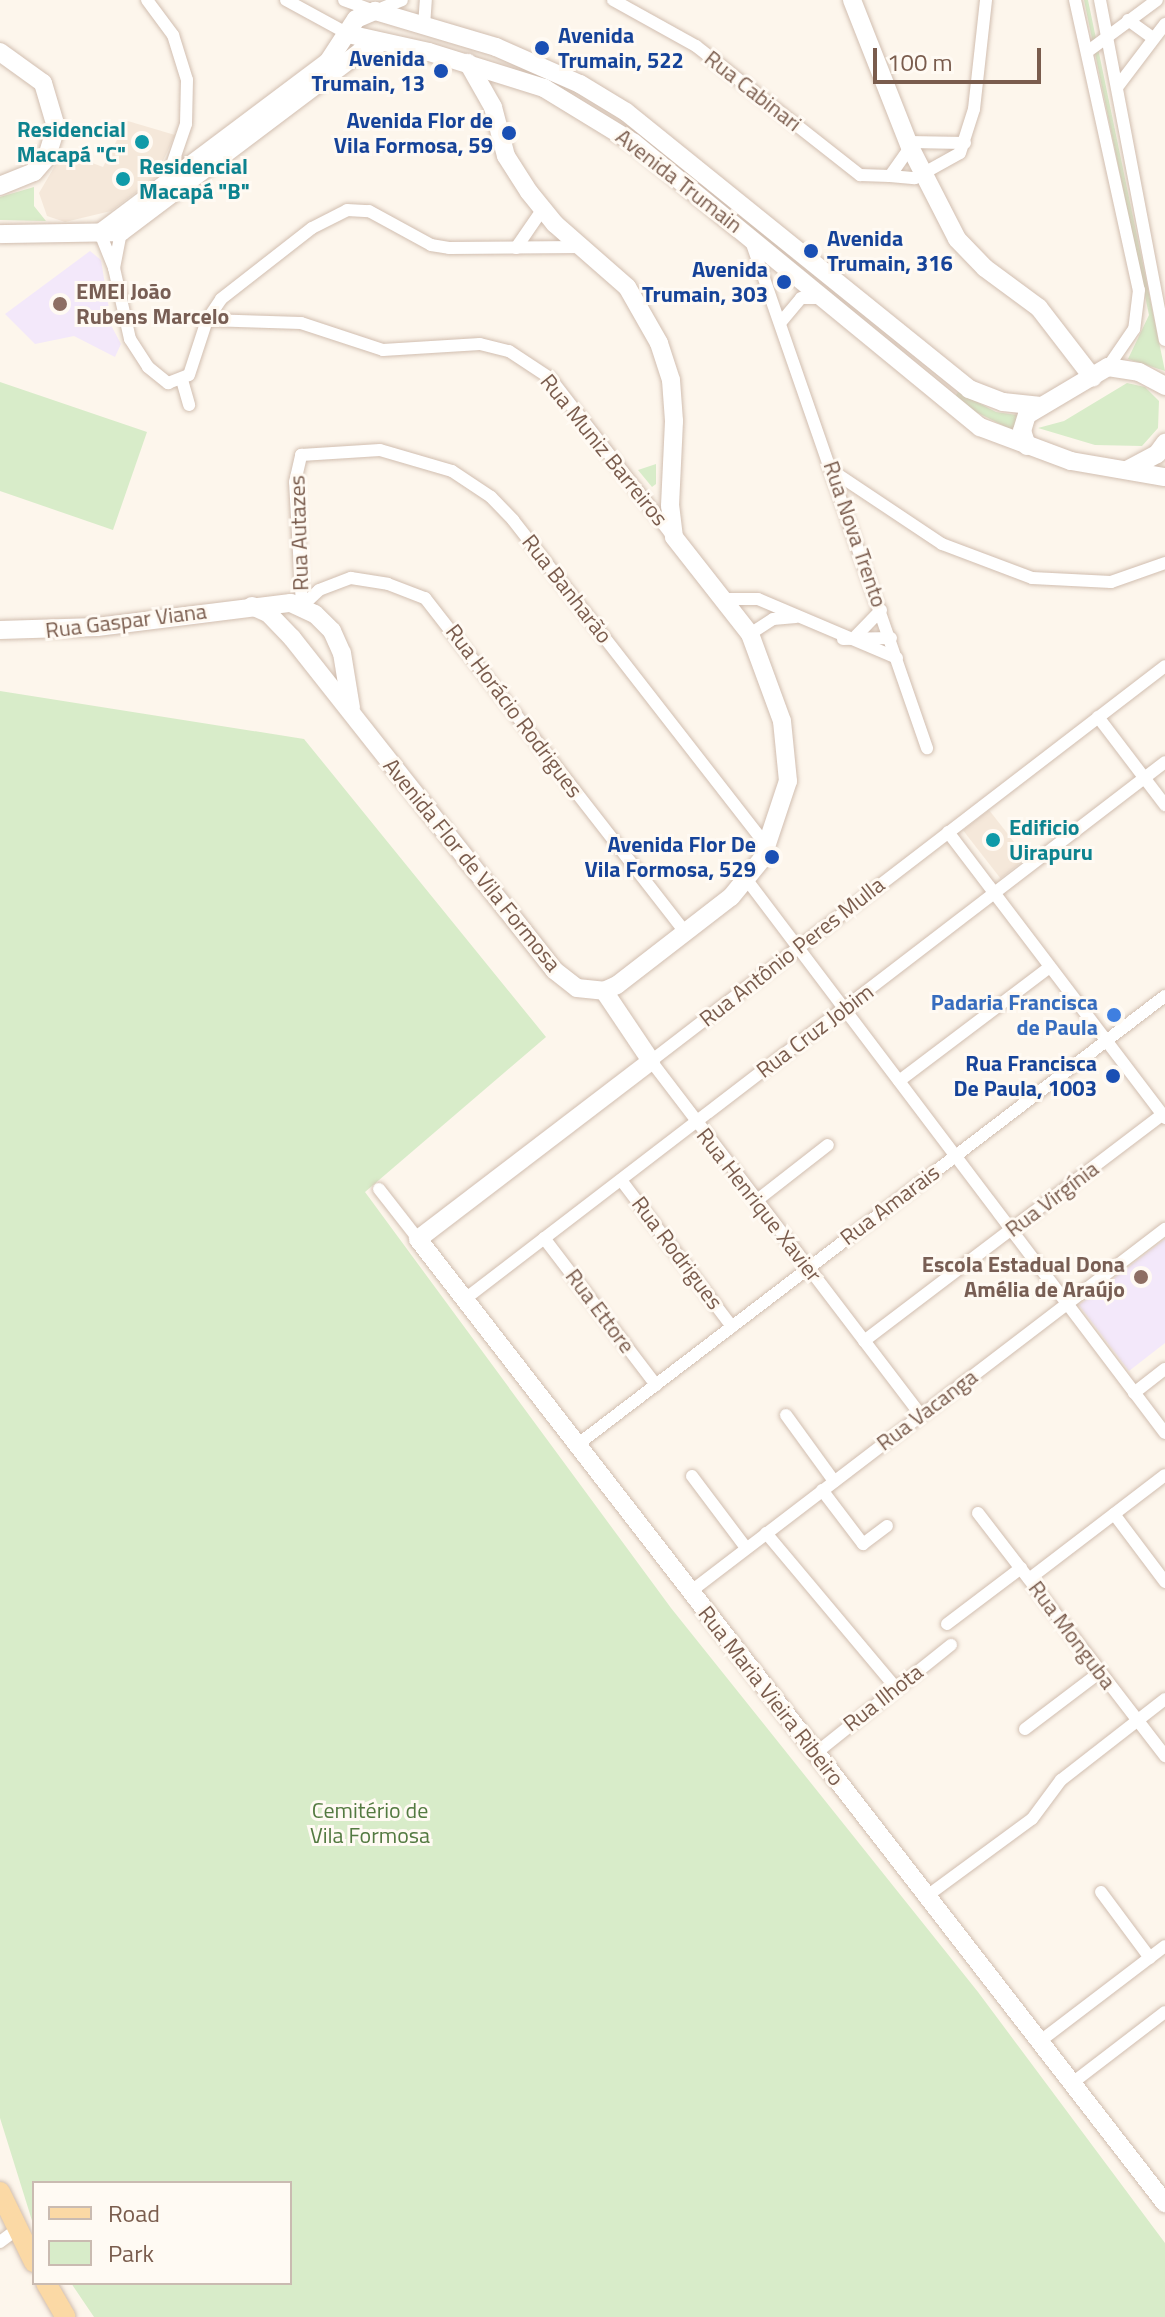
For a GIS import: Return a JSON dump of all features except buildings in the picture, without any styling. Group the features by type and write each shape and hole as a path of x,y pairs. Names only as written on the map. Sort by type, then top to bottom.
{"main road":[{"path":"0,2192 8,2236 32,2260"},
{"path":"47,2285 66,2317"}],"street":[{"path":"147,0 173,35 187,80 186,124 170,188"},
{"name":"Avenida Trumain","path":"286,0 348,34 379,44 468,63 544,88 614,129 756,230 969,389 1003,402 1041,406"},
{"name":"Avenida Trumain","path":"344,0 496,47 549,67 626,112 828,300 965,416 1027,446 1124,471 1165,477"},
{"path":"114,268 121,232 170,188 328,62 356,19 402,0"},
{"path":"424,26 426,0"},
{"name":"Rua Cabinari","path":"613,0 696,46 853,171 870,178 923,175 954,159 965,143"},
{"path":"852,0 923,175 970,254 1039,308 1100,372 1139,372 1165,386"},
{"path":"910,145 965,143 974,109 986,0"},
{"path":"1027,446 1023,423 1041,406 1100,372 1134,329 1139,290 1075,0"},
{"path":"1100,0 1165,340"},
{"path":"1087,52 1157,0"},
{"path":"1128,20 1153,38"},
{"path":"1118,86 1165,24"},
{"path":"100,233 170,188 361,51 379,44"},
{"path":"493,107 496,47"},
{"path":"0,52 43,83 56,127 47,157 34,172 0,186"},
{"path":"468,63 493,107 506,156 542,210 627,287 659,343 671,380 674,421 670,506 674,537 750,634 773,689 786,749 783,806 768,847 747,880 685,932 604,991"},
{"path":"890,176 910,145"},
{"path":"100,233 114,268 130,339 156,375 168,383 182,380 195,364 207,320 233,289 312,228 347,210 369,211 431,245 477,251 582,247"},
{"path":"516,248 542,210"},
{"name":"Rua Nova Trento","path":"756,230 781,322 927,748"},
{"path":"0,234 121,232"},
{"path":"781,322 801,298 828,300"},
{"name":"Rua Muniz Barreiros","path":"207,320 301,323 383,350 462,344 509,351 550,378 674,537"},
{"path":"182,380 189,405"},
{"path":"1124,471 1157,454 1165,443"},
{"name":"Rua Banharão","path":"297,459 310,452 350,448 407,455 452,471 491,497 768,847"},
{"name":"Rua Autazes","path":"297,459 302,606"},
{"path":"834,472 942,544 1032,578 1111,582 1165,563"},
{"name":"Rua Horácio Rodrigues","path":"302,606 319,590 351,578 388,584 425,598 685,932"},
{"path":"725,599 758,599 897,658"},
{"name":"Rua Gaspar Viana","path":"0,630 97,627 280,601 302,606"},
{"path":"252,606 268,613 292,638 302,606"},
{"name":"Avenida Flor de Vila Formosa","path":"302,606 324,620 342,653 353,715"},
{"path":"850,637 881,610"},
{"path":"750,634 773,619 796,617"},
{"path":"850,637 891,638"},
{"name":"Avenida Flor de Vila Formosa","path":"292,638 554,970 577,988 604,991"},
{"path":"307,656 329,666 342,653"},
{"name":"Rua Antônio Peres Mulla","path":"418,1239 1165,666"},
{"path":"1098,717 1165,805"},
{"name":"Rua Cruz Jobim","path":"465,1299 1165,762"},
{"path":"948,832 1164,1117"},
{"path":"747,880 1165,1433"},
{"path":"899,1081 1050,967"},
{"name":"Rua Henrique Xavier","path":"604,991 696,1122 920,1414"},
{"name":"Rua Amarais","path":"577,1445 1165,996"},
{"name":"Rua Virgínia","path":"864,1341 1164,1117"},
{"path":"756,1201 828,1145"},
{"name":"Rua Rodrigues","path":"621,1180 732,1327"},
{"name":"Rua Maria Vieira Ribeiro","path":"379,1189 1071,2084 1161,2191"},
{"name":"Rua Vacanga","path":"690,1592 1165,1229"},
{"name":"Rua Ettore","path":"544,1238 656,1385"},
{"path":"1134,1393 1165,1369"},
{"path":"786,1415 834,1481"},
{"path":"947,1624 1114,1514 1165,1475"},
{"path":"692,1476 746,1548"},
{"path":"822,1490 863,1544 887,1526"},
{"name":"Rua Monguba","path":"978,1513 1165,1756"},
{"path":"1114,1514 1165,1582"},
{"path":"766,1533 896,1688"},
{"name":"Rua Ilhota","path":"816,1753 951,1645"},
{"path":"1025,1729 1100,1672"},
{"path":"927,1896 1032,1819 1061,1780 1165,1699"},
{"path":"1101,1892 1150,1958"},
{"path":"1039,2042 1165,1946"},
{"path":"1071,2084 1165,2012"}],"shaded area":[{"path":"121,119 175,135 155,178 111,211 65,222 47,216 39,193 63,152 103,167 118,138"},
{"name":"EMEI João Rubens Marcelo","path":"90,251 101,260 112,327 121,344 115,357 74,336 35,344 5,314"},
{"path":"989,810 1027,858 1001,878 963,830"},
{"name":"Escola Estadual Dona Amélia de Araújo","path":"1165,1239 1165,1343 1129,1371 1079,1305"}],"green space":[{"path":"1084,0 1088,0 1165,371 1128,359 1149,315"},
{"path":"34,187 34,206 46,221 0,220 0,197"},
{"path":"0,382 147,432 113,530 0,491"},
{"path":"1127,383 1145,387 1159,401 1158,428 1142,446 1095,445 1038,428 1064,421"},
{"path":"958,392 996,412 1017,415 1014,431 970,409 955,397"},
{"path":"656,464 656,484 652,487 638,470"},
{"name":"Cemitério de Vila Formosa","path":"0,691 304,739 546,1037 365,1192 671,1608 978,1992 1165,2243 1165,2317 94,2317 72,2285 292,2285 292,2181 32,2181 32,2221 0,2118"}],"place":[{"name":"Avenida Trumain, 522","path":"542,48"},
{"name":"Avenida Trumain, 13","path":"441,71"},
{"name":"Avenida Flor de Vila Formosa, 59","path":"509,133"},
{"name":"Residencial Macapá \"C\"","path":"142,142"},
{"name":"Residencial Macapá \"B\"","path":"123,179"},
{"name":"Avenida Trumain, 316","path":"811,251"},
{"name":"Avenida Trumain, 303","path":"784,282"},
{"name":"EMEI João Rubens Marcelo","path":"60,304"},
{"name":"Edificio Uirapuru","path":"993,840"},
{"name":"Avenida Flor De Vila Formosa, 529","path":"772,857"},
{"name":"Padaria Francisca de Paula","path":"1114,1015"},
{"name":"Rua Francisca De Paula, 1003","path":"1113,1076"},
{"name":"Escola Estadual Dona Amélia de Araújo","path":"1141,1277"}]}
